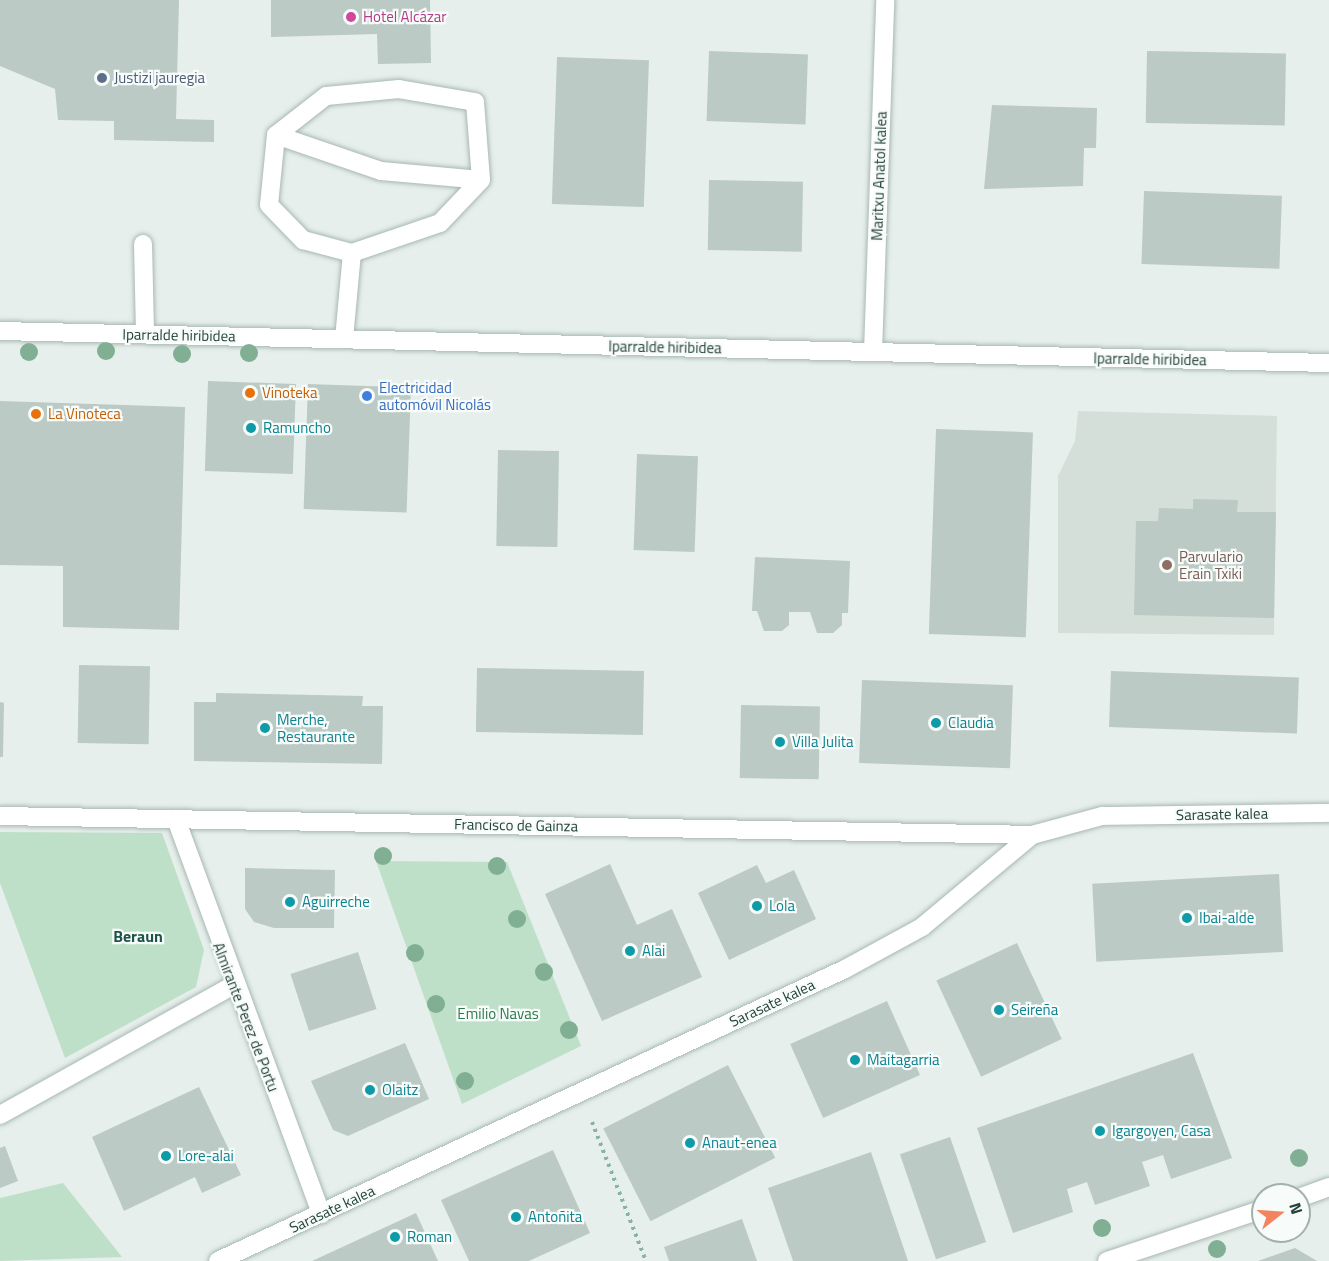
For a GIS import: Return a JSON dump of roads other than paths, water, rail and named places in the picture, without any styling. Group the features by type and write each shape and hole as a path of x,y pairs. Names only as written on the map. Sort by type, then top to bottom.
{"street":[{"name":"Maritxu Anatol kalea","path":"873,352 885,0"},
{"path":"399,89 475,102 481,180 440,223 352,253 303,240 269,205 276,135 326,96 399,89"},
{"path":"276,135 381,171 481,180"},
{"path":"143,244 145,334"},
{"path":"344,339 352,253"},
{"name":"Iparralde hiribidea","path":"0,331 1329,363"},
{"name":"Sarasate kalea","path":"218,1261 845,969 922,927 1032,835 1102,816 1329,813"},
{"name":"Francisco de Gainza","path":"0,816 1032,835"},
{"name":"Almirante Perez de Portu","path":"176,819 234,984 321,1214"},
{"path":"0,1115 234,984"},
{"path":"1311,1193 1329,1187"},
{"path":"1107,1261 1251,1213"}],"place":[{"name":"Hotel Alcázar","path":"351,17"},
{"name":"Justizi jauregia","path":"102,78"},
{"name":"Vinoteka","path":"250,393"},
{"name":"Electricidad automóvil Nicolás","path":"367,396"},
{"name":"La Vinoteca","path":"36,414"},
{"name":"Ramuncho","path":"251,428"},
{"name":"Parvulario Erain Txiki","path":"1167,565"},
{"name":"Claudia","path":"936,723"},
{"name":"Merche, Restaurante","path":"265,728"},
{"name":"Villa Julita","path":"780,742"},
{"name":"Aguirreche","path":"290,902"},
{"name":"Lola","path":"757,906"},
{"name":"Ibai-alde","path":"1187,918"},
{"name":"Alai","path":"630,951"},
{"name":"Seireña","path":"999,1010"},
{"name":"Maitagarria","path":"855,1060"},
{"name":"Olaitz","path":"370,1090"},
{"name":"Igargoyen, Casa","path":"1100,1131"},
{"name":"Anaut-enea","path":"690,1143"},
{"name":"Lore-alai","path":"166,1156"},
{"name":"Antoñita","path":"516,1217"},
{"name":"Roman","path":"395,1237"}],"district":[{"name":"Beraun","path":"138,936"}],"park label":[{"name":"Emilio Navas","path":"498,1014"}]}
